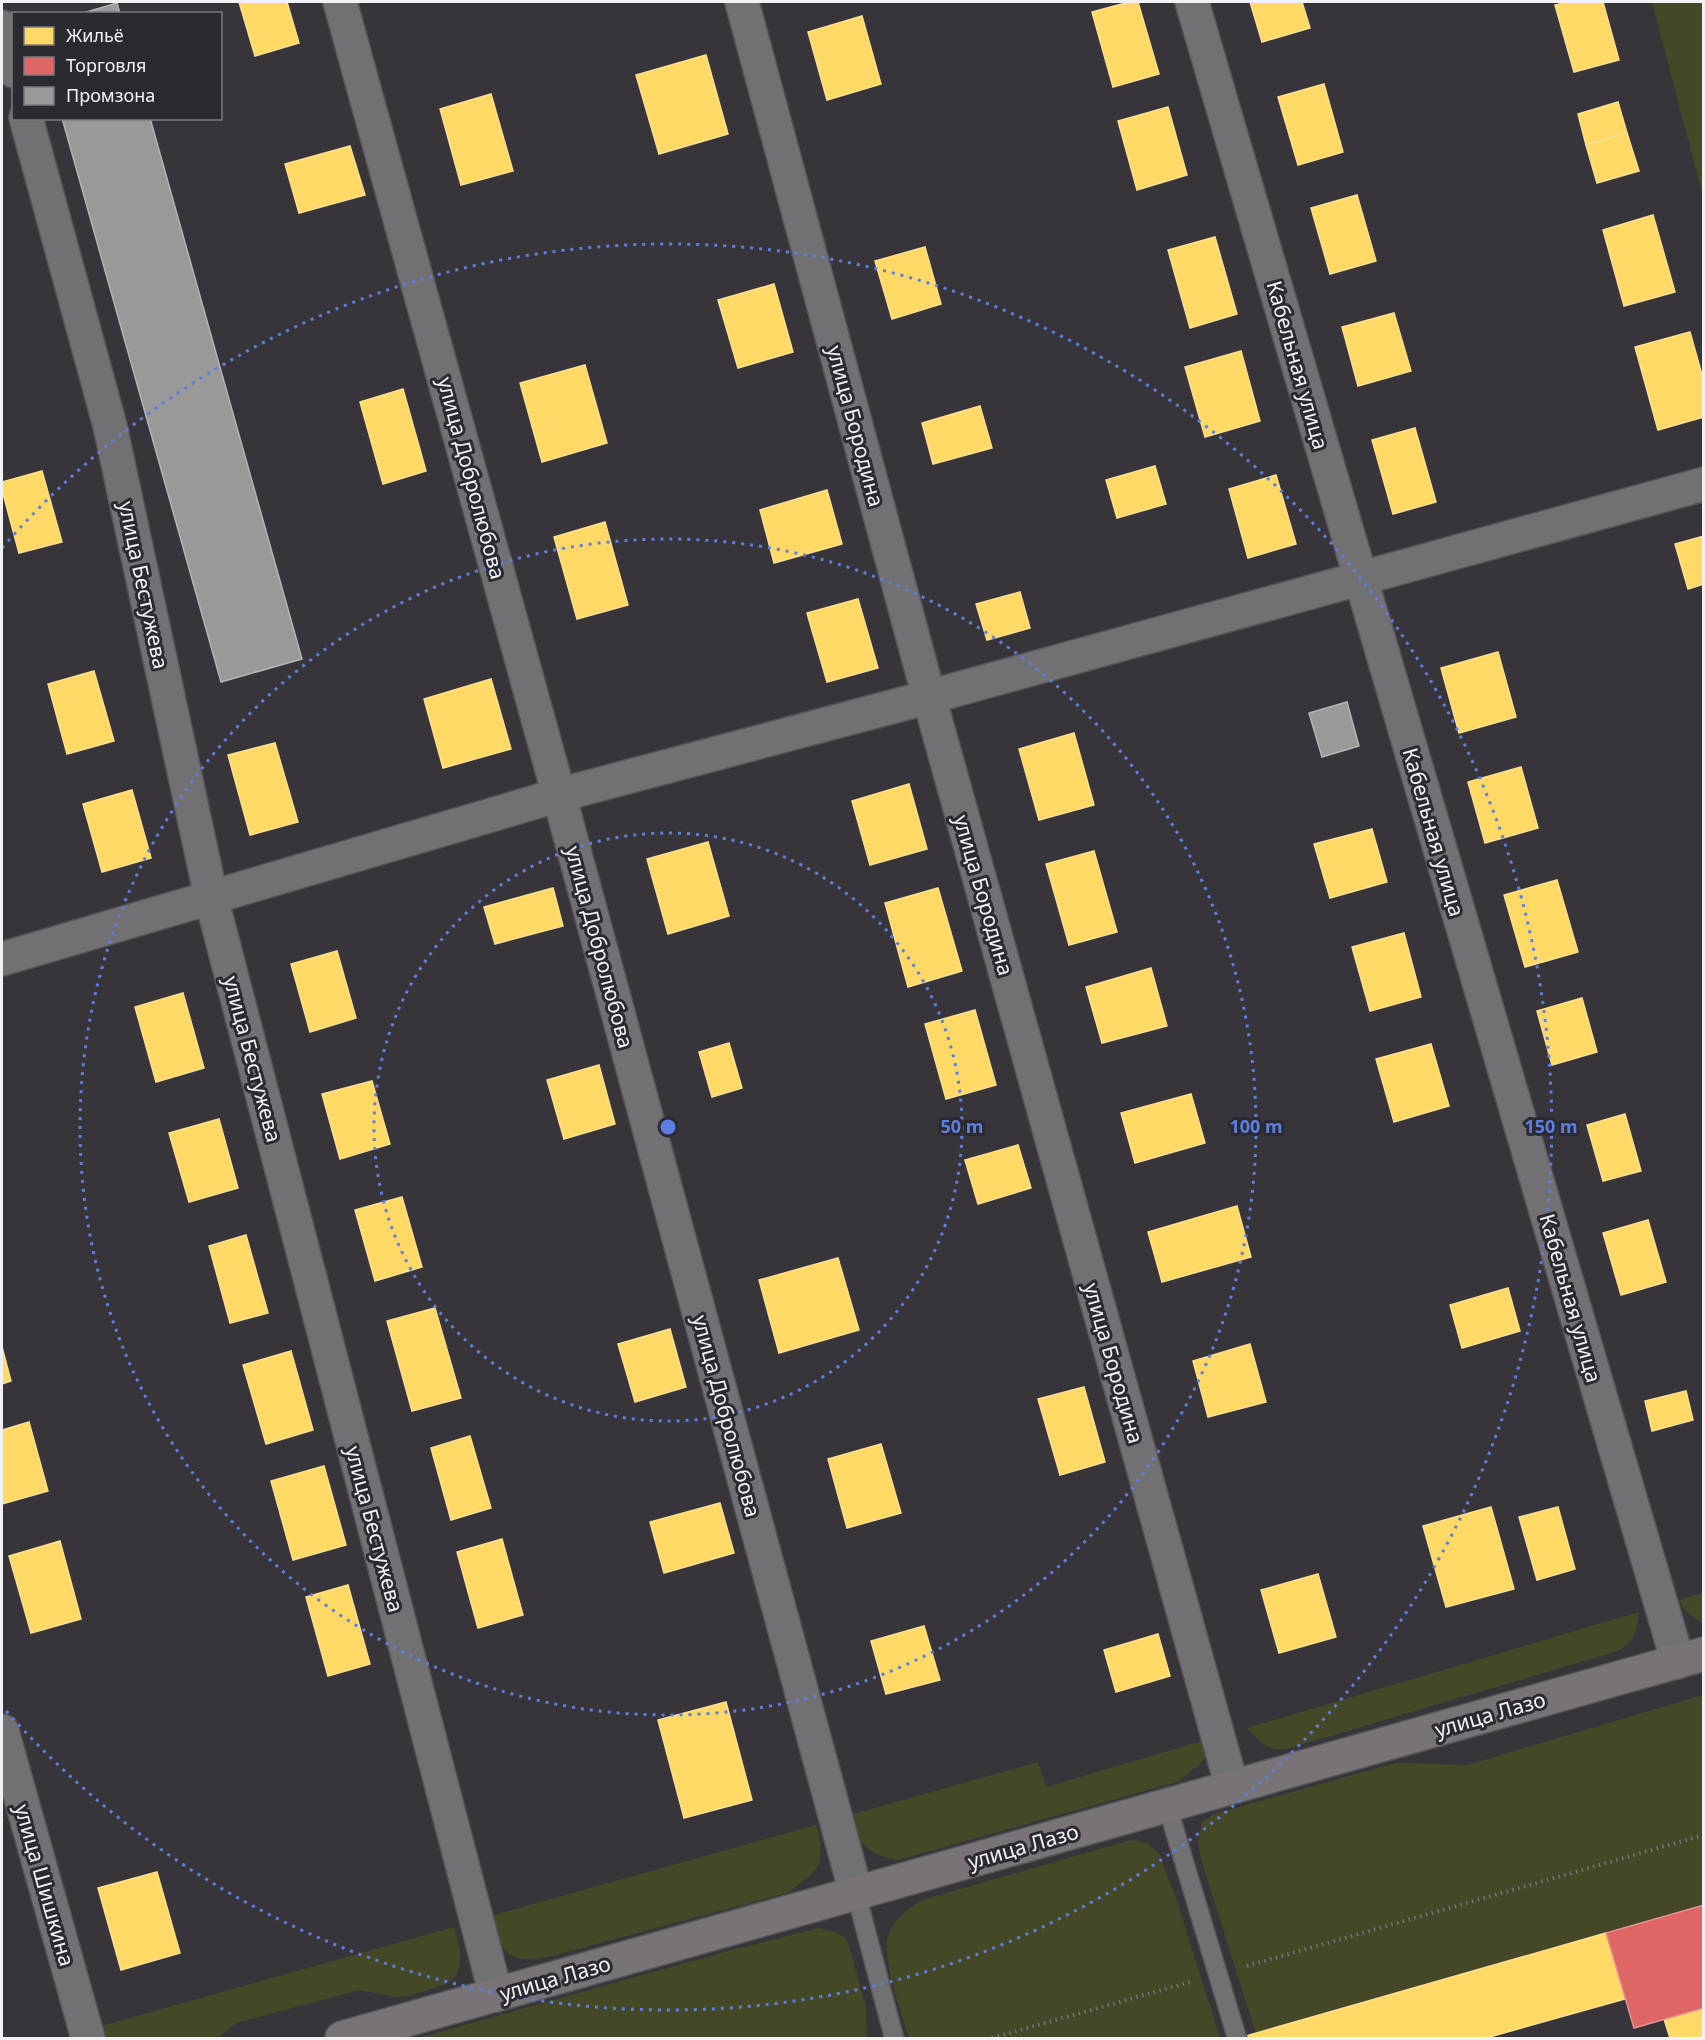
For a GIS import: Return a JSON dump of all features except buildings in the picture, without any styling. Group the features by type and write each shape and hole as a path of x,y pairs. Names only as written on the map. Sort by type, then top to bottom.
{"main road":[{"name":"улица Лазо","path":"342,2038 1691,1658"}],"street":[{"name":"улица Добролюбова","path":"340,2 559,795 856,1893"},
{"name":"улица Бородина","path":"742,2 929,697 1232,1787"},
{"name":"Кабельная улица","path":"1192,2 1360,579 1691,1658"},
{"path":"2,27 12,64"},
{"name":"улица Бестужева","path":"27,120 110,426 211,897 496,1995"},
{"path":"2,959 559,795 929,697 1704,484"},
{"name":"улица Шишкина","path":"2,1731 88,2038"}],"lane":[{"path":"1167,1805 1237,2038"},
{"path":"856,1893 894,2038"}],"path":[{"path":"992,2038 1704,1834"}],"green space":[{"path":"1652,2 1703,2 1703,197"},
{"path":"1703,1593 1704,1623 1689,1613 1679,1600"},
{"path":"1639,1612 1632,1639 1618,1651 1290,1748 1276,1749 1265,1745 1247,1728"},
{"path":"1703,1695 1703,1905 1256,2034 1200,1856 1198,1841 1202,1822 1214,1814 1395,1763 1467,1765"},
{"path":"1209,1739 1207,1756 1177,1782 898,1860 879,1855 866,1846 857,1834 850,1815 1038,1762 1046,1787"},
{"path":"816,1825 821,1849 818,1865 807,1879 787,1893 535,1959 515,1957 508,1953 497,1939 493,1929 490,1916"},
{"path":"1131,1840 1147,1843 1159,1854 1177,1901 1220,2038 909,2038 887,1956 889,1933 902,1914 922,1900"},
{"path":"454,1927 460,1950 460,1964 456,1976 444,1985 408,1996 395,1997 360,1990 236,2023 218,2038 105,2038 101,2026"},
{"path":"819,1928 835,1932 847,1939 866,2007 867,2038 418,2038 728,1951"}]}
